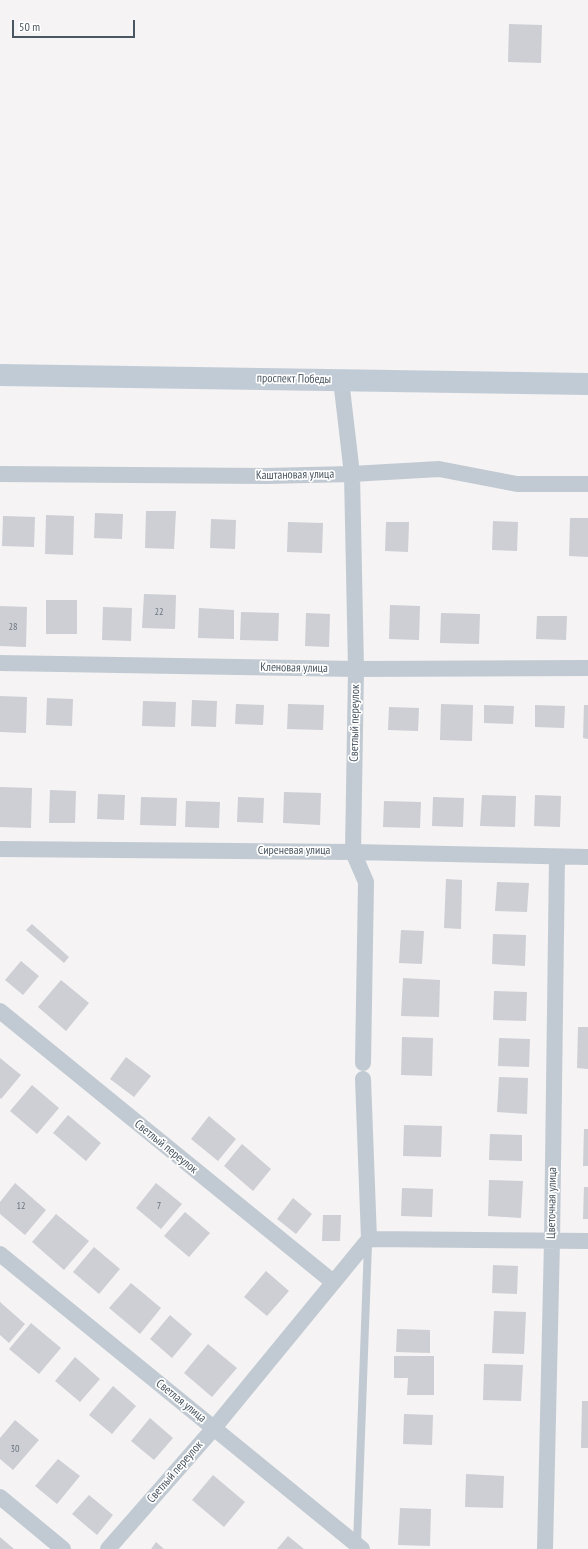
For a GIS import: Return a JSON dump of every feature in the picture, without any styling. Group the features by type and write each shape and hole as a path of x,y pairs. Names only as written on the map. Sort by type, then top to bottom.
{"main road":[{"name":"проспект Победы","path":"0,374 588,384"}],"street":[{"name":"Светлый переулок","path":"108,1549 214,1428 369,1239 363,1071 366,882 353,852 356,669 352,474 341,380"},
{"name":"Каштановая улица","path":"0,474 257,476 352,474 439,469 517,484 588,484"},
{"name":"Кленовая улица","path":"0,663 356,669 588,668"},
{"name":"Сиреневая улица","path":"0,849 353,852 588,857"},
{"name":"Цветочная улица","path":"545,1549 552,1241 557,857"},
{"name":"Светлый переулок","path":"0,1011 333,1282"},
{"path":"369,1239 588,1241"},
{"name":"Светлая улица","path":"0,1254 359,1547"},
{"path":"0,1497 63,1549"}],"lane":[{"path":"359,1547 369,1239"}],"building":[{"path":"509,24 542,25 541,63 508,62"},
{"path":"146,511 176,511 174,549 145,548"},
{"path":"95,513 123,514 122,539 94,538"},
{"path":"46,515 74,516 73,555 45,554"},
{"path":"3,516 35,517 34,547 2,546"},
{"path":"570,518 588,518 588,557 569,556"},
{"path":"211,519 236,520 235,549 210,548"},
{"path":"493,521 518,522 517,551 492,550"},
{"path":"288,522 323,523 322,553 287,552"},
{"path":"386,522 409,522 408,552 385,551"},
{"path":"144,594 176,595 175,629 142,628"},
{"path":"46,600 77,600 77,634 46,634"},
{"path":"390,605 420,606 419,640 389,639"},
{"path":"0,606 27,607 26,647 0,646"},
{"path":"103,607 132,608 131,641 102,640"},
{"path":"199,608 234,610 234,639 198,638"},
{"path":"241,612 279,613 278,641 240,640"},
{"path":"306,613 330,614 329,647 305,646"},
{"path":"441,613 480,614 479,644 440,643"},
{"path":"537,616 567,616 566,640 536,639"},
{"path":"0,696 27,697 26,733 0,732"},
{"path":"47,698 73,699 72,726 46,725"},
{"path":"192,700 217,701 216,727 191,726"},
{"path":"143,701 176,702 175,727 142,726"},
{"path":"236,704 264,705 263,725 235,724"},
{"path":"288,704 324,705 323,730 287,729"},
{"path":"441,704 473,705 472,741 440,740"},
{"path":"484,705 514,706 513,724 484,723"},
{"path":"535,705 565,706 564,728 535,727"},
{"path":"584,705 588,705 588,739 583,738"},
{"path":"389,707 419,708 418,731 388,730"},
{"path":"0,787 32,788 31,828 0,827"},
{"path":"50,790 76,791 75,823 49,823"},
{"path":"284,792 321,793 320,825 283,823"},
{"path":"98,794 125,795 124,820 97,819"},
{"path":"482,795 516,796 515,827 480,826"},
{"path":"535,795 561,796 560,827 534,826"},
{"path":"141,797 177,798 176,826 140,825"},
{"path":"238,797 264,798 263,823 237,822"},
{"path":"433,797 464,798 463,827 432,826"},
{"path":"186,801 220,802 219,828 185,827"},
{"path":"384,801 421,802 420,828 383,827"},
{"path":"446,879 462,880 461,929 444,928"},
{"path":"497,882 529,883 527,912 495,911"},
{"path":"32,924 69,957 64,963 26,930"},
{"path":"401,930 424,931 422,964 399,963"},
{"path":"493,934 526,935 525,966 492,964"},
{"path":"21,961 39,976 23,995 5,980"},
{"path":"403,978 440,980 439,1017 401,1016"},
{"path":"61,980 89,1003 66,1031 38,1007"},
{"path":"494,991 527,992 526,1021 493,1020"},
{"path":"578,1027 588,1027 588,1069 577,1068"},
{"path":"402,1037 433,1038 432,1076 401,1075"},
{"path":"499,1038 530,1039 529,1067 498,1066"},
{"path":"126,1057 151,1076 134,1097 110,1079"},
{"path":"0,1058 21,1075 1,1099 0,1098"},
{"path":"499,1077 528,1078 527,1114 497,1112"},
{"path":"32,1085 59,1108 37,1134 10,1111"},
{"path":"68,1115 101,1143 86,1161 53,1133"},
{"path":"209,1116 236,1139 218,1161 191,1139"},
{"path":"404,1125 442,1126 441,1157 403,1156"},
{"path":"584,1129 588,1129 588,1166 583,1166"},
{"path":"490,1134 522,1135 522,1161 489,1160"},
{"path":"242,1144 271,1169 253,1191 224,1166"},
{"path":"489,1180 523,1181 521,1218 488,1216"},
{"path":"15,1183 46,1210 25,1235 0,1214 0,1202"},
{"path":"156,1183 182,1204 161,1229 136,1208"},
{"path":"584,1187 588,1187 588,1219 583,1219"},
{"path":"402,1188 433,1189 432,1217 401,1216"},
{"path":"293,1198 312,1214 296,1234 277,1219"},
{"path":"185,1212 210,1233 189,1257 164,1236"},
{"path":"56,1214 89,1241 64,1270 32,1242"},
{"path":"323,1215 341,1215 340,1241 322,1241"},
{"path":"94,1247 120,1269 99,1294 73,1272"},
{"path":"493,1265 518,1266 517,1294 492,1293"},
{"path":"266,1271 289,1291 267,1316 244,1297"},
{"path":"131,1283 161,1308 140,1334 109,1308"},
{"path":"0,1302 25,1324 9,1343 0,1335"},
{"path":"494,1311 526,1312 524,1354 492,1353"},
{"path":"170,1315 192,1334 172,1358 150,1339"},
{"path":"31,1323 61,1348 39,1374 9,1349"},
{"path":"397,1329 430,1330 430,1353 396,1352"},
{"path":"208,1344 237,1368 212,1397 184,1373"},
{"path":"394,1356 434,1356 434,1395 407,1395 408,1378 394,1378"},
{"path":"75,1357 100,1379 80,1402 55,1381"},
{"path":"484,1364 523,1365 521,1401 483,1400"},
{"path":"113,1386 136,1406 112,1434 89,1415"},
{"path":"582,1401 588,1401 588,1448 581,1448"},
{"path":"404,1414 433,1415 432,1445 403,1444"},
{"path":"150,1418 173,1438 154,1460 131,1441"},
{"path":"15,1420 39,1440 13,1470 0,1459 0,1438"},
{"path":"58,1459 80,1476 57,1504 35,1486"},
{"path":"466,1474 504,1476 503,1508 465,1507"},
{"path":"213,1475 245,1502 224,1527 192,1500"},
{"path":"89,1495 113,1515 97,1535 72,1514"},
{"path":"400,1508 431,1509 430,1546 398,1545"},
{"path":"288,1536 304,1549 277,1549"},
{"path":"0,1537 14,1549 0,1549"},
{"path":"156,1542 164,1549 151,1549"}]}
